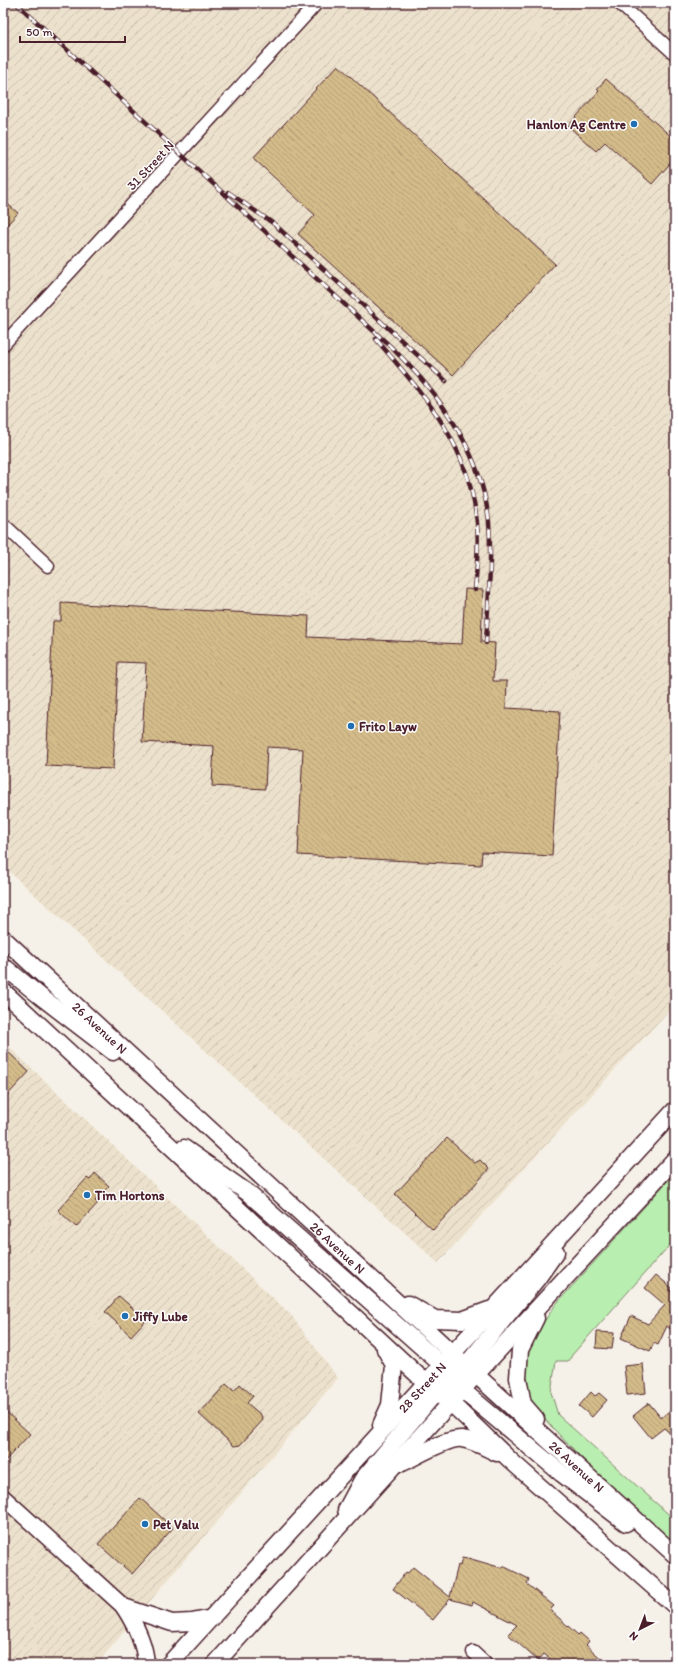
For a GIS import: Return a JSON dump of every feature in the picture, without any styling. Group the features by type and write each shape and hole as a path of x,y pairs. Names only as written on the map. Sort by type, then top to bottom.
{"main road":[{"name":"26 Avenue N","path":"3,938 386,1292 451,1376 451,1403 510,1460 675,1606"},
{"path":"3,968 7,969 192,1112"},
{"name":"26 Avenue N","path":"3,991 381,1342 451,1376 573,1463 675,1555"},
{"path":"3,1001 25,1011"},
{"path":"130,1109 248,1193 562,1474 675,1561"},
{"name":"28 Street N","path":"451,1376 492,1309 675,1110"},
{"name":"28 Street N","path":"169,1664 376,1438 547,1297 675,1159"},
{"path":"335,1530 362,1480 537,1279 599,1192"},
{"path":"386,1292 436,1319 462,1320 492,1309"},
{"path":"547,1297 520,1350 518,1378 523,1404 573,1463"},
{"path":"376,1438 390,1405 394,1365 381,1342"},
{"path":"215,1664 451,1403"},
{"path":"393,1467 446,1442 461,1439 479,1444 510,1460"},
{"path":"124,1607 172,1623 192,1622 212,1618"},
{"path":"124,1607 135,1624 140,1636 146,1664"}],"street":[{"name":"31 Street N","path":"3,345 317,3"},
{"path":"619,3 675,54"},
{"path":"3,524 48,566"},
{"path":"3,1497 124,1607"},
{"path":"472,1652 486,1664"}],"shaded area":[{"path":"3,3 675,3 675,1004 438,1263 3,866"},
{"path":"3,1041 291,1315 338,1378 97,1664 3,1664"}],"green space":[{"path":"675,1173 675,1239 572,1355 569,1361 556,1361 551,1392 558,1415 675,1520 675,1551 564,1440 528,1401 524,1351 556,1304"}],"building":[{"path":"338,65 555,264 453,375 298,234 315,215 253,158"},
{"path":"606,79 675,140 675,158 652,184 605,142 596,151 568,126 599,91 597,89"},
{"path":"3,200 18,213 3,229"},
{"name":"Frito Layw","path":"465,589 483,590 481,642 495,643 493,681 507,681 506,708 560,711 552,856 482,852 481,865 298,855 303,749 267,747 265,789 212,786 214,746 142,742 146,663 118,662 113,769 46,766 53,621 61,621 61,603 309,616 308,637 462,644"},
{"path":"3,1047 29,1072 3,1100"},
{"path":"447,1138 475,1163 480,1160 489,1169 433,1230 395,1194"},
{"name":"Tim Hortons","path":"95,1173 109,1186 95,1201 98,1203 76,1227 58,1210 87,1178 90,1180"},
{"path":"656,1275 672,1288 670,1291 675,1294 675,1334 667,1326 658,1345 654,1343 650,1351 621,1338 631,1316 648,1324 665,1305 645,1288"},
{"name":"Jiffy Lube","path":"119,1296 146,1320 131,1336 105,1312"},
{"path":"597,1332 614,1333 612,1349 596,1348"},
{"path":"643,1364 646,1393 627,1395 624,1366"},
{"path":"226,1384 234,1391 240,1384 253,1396 247,1403 261,1415 263,1420 240,1445 234,1446 199,1414"},
{"path":"591,1392 595,1396 599,1393 607,1400 592,1417 579,1406"},
{"path":"649,1403 661,1418 675,1406 675,1438 664,1428 651,1438 633,1416"},
{"path":"3,1409 30,1434 3,1463"},
{"path":"140,1498 173,1528 132,1574 98,1544"},
{"path":"462,1558 468,1558 502,1568 503,1566 529,1579 527,1584 554,1606 550,1610 578,1635 580,1633 589,1641 586,1645 607,1664 557,1664 544,1654 538,1661 508,1634 517,1625 473,1602 472,1605 450,1599 433,1620 393,1589 406,1572 408,1573 413,1567 450,1597 458,1565 460,1566"}],"railway":[{"path":"16,3 390,346 408,364 441,403 467,448 477,471 485,496 489,522 490,552 486,643"},
{"path":"228,192 274,224 446,381"},
{"path":"376,339 411,381 442,423 465,469 472,495 478,531 475,590"}],"place":[{"name":"Hanlon Ag Centre","path":"634,124"},
{"name":"Frito Layw","path":"351,726"},
{"name":"Tim Hortons","path":"87,1195"},
{"name":"Jiffy Lube","path":"125,1316"},
{"name":"Pet Valu","path":"145,1524"}]}
